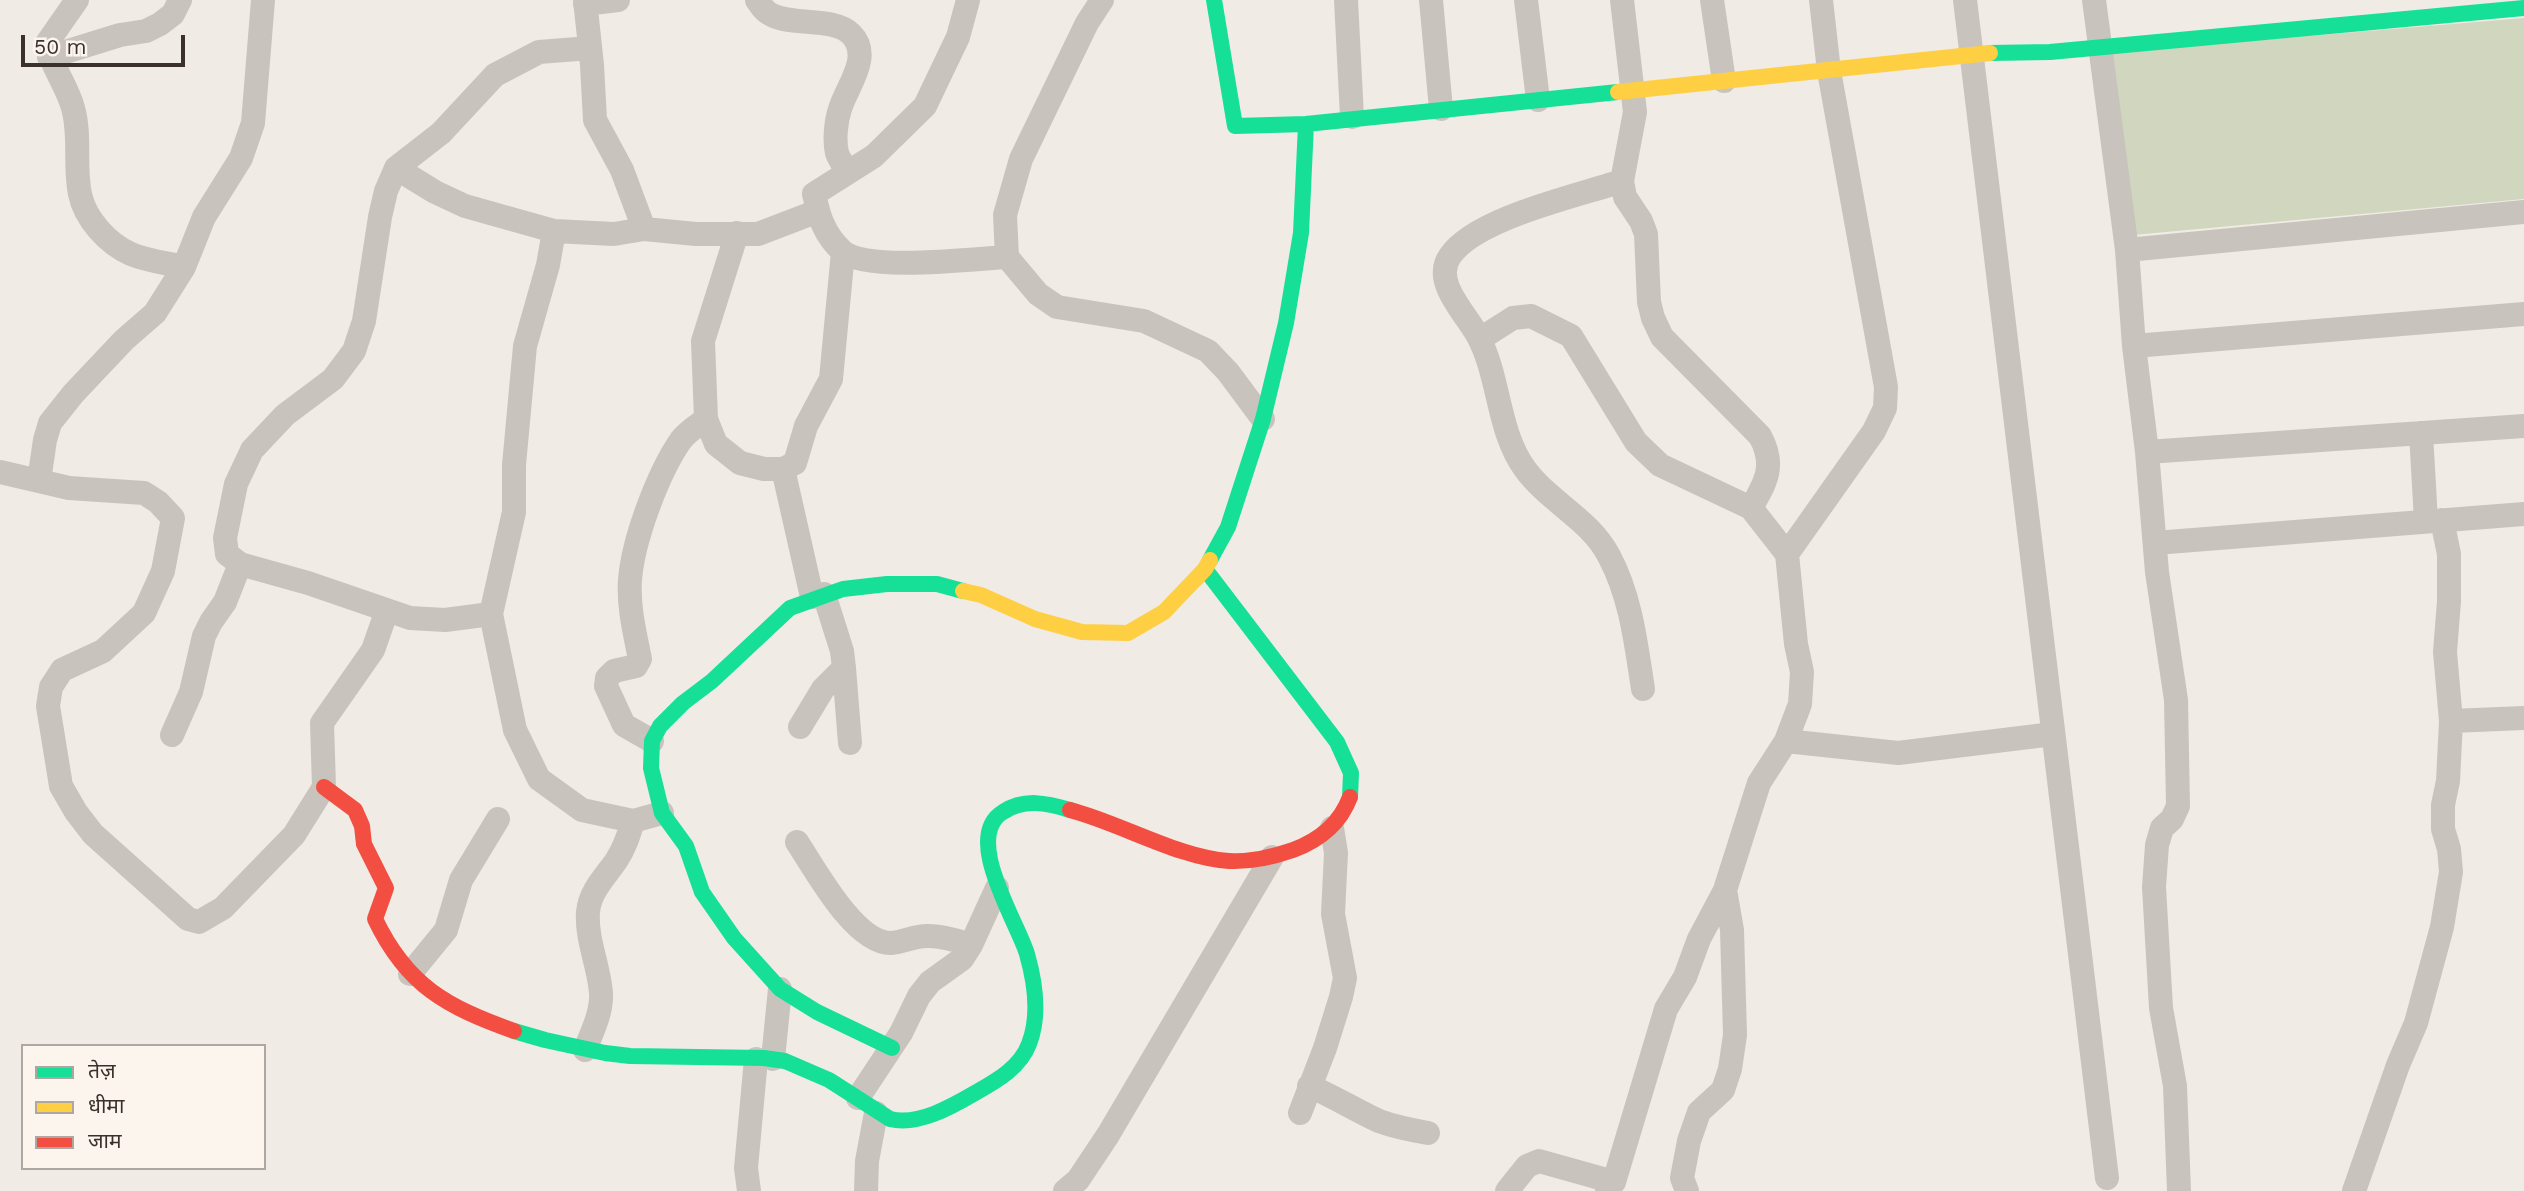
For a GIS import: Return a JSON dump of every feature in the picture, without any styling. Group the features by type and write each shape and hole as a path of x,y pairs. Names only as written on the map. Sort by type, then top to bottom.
{"street":[{"path":"77,0 47,43 49,57 73,106 78,135 80,195 93,224 111,242 131,254 184,267"},
{"path":"49,57 120,35 146,31 173,13 180,0"},
{"path":"39,481 50,423 73,394 124,340 155,313 184,267 204,217 241,158 253,123 263,0"},
{"path":"618,0 585,2 595,120 622,170 643,229"},
{"path":"757,0 774,17 839,27 850,33 859,46 859,65 839,111 836,134 837,154 848,172"},
{"path":"968,0 958,37 925,106 874,156 814,194 821,225 843,252 867,261 894,263 1007,257"},
{"path":"1102,0 1087,23 1021,159 1005,215 1007,257 1038,294 1057,307 1144,321 1208,351 1228,372 1263,419"},
{"path":"1214,0 1235,126 1306,124 1352,117 1829,71 1971,53 2050,52 2384,10 2524,8"},
{"path":"1346,0 1352,117"},
{"path":"1431,0 1441,109"},
{"path":"1526,0 1538,100"},
{"path":"1622,0 1635,112 1622,181 1625,197 1646,234 1649,302 1662,337 1760,436 1768,451 1765,484 1751,508"},
{"path":"1712,0 1724,81"},
{"path":"1787,554 1874,431 1885,408 1886,387 1829,71 1821,0"},
{"path":"1965,0 2107,1178"},
{"path":"2094,0 2127,250 2134,346 2155,542 2176,700 2178,806 2172,819 2162,828 2157,845 2154,887 2161,1008 2175,1086 2179,1191"},
{"path":"491,614 444,620 410,618 308,583 240,564 227,554 225,538 236,484 252,450 285,415 333,379 354,351 364,321 380,217 386,191 396,168 441,133 495,75 539,52 590,48"},
{"path":"892,1048 817,1012 780,989 734,938 702,892 686,846 662,813 651,768 652,741 660,726 683,703 712,681 790,608 818,595 887,584 937,584 981,595 1014,611 1070,629 1095,633 1128,633 1164,612 1206,569 1228,527 1263,419 1286,323 1301,233 1306,124"},
{"path":"396,168 435,192 465,206 554,231 614,234 643,229 696,234 758,233 818,211"},
{"path":"1622,181 1501,220 1476,231 1461,242 1443,269 1446,283 1480,339 1489,362 1516,456 1544,491 1590,527 1609,555 1622,586 1634,628 1643,689"},
{"path":"2127,250 2524,212"},
{"path":"554,231 548,265 525,346 514,464 514,512 491,614 516,730 539,779 582,810 633,821 662,813"},
{"path":"737,233 703,341 706,419 716,444 740,463 764,469 783,469 795,463 809,419 831,379 843,252"},
{"path":"2134,346 2524,314"},
{"path":"1480,339 1513,318 1531,316 1571,337 1636,442 1660,466 1751,508 1787,554 1796,643 1802,672 1800,704 1786,741 1759,783 1725,890 1699,939 1685,977 1666,1009 1610,1187 1539,1161 1527,1166 1507,1191"},
{"path":"652,741 624,724 606,686 607,678 614,671 636,666 640,659 632,616 630,579 642,524 682,438 706,419"},
{"path":"2147,452 2524,426"},
{"path":"2354,1191 2398,1065 2416,1023 2442,928 2451,872 2449,849 2443,829 2451,721 2445,652 2449,554 2434,521 2421,433"},
{"path":"783,469 818,595 842,651 850,743"},
{"path":"0,472 69,488 144,493 158,502 173,518 163,571 145,613 103,651 62,670 51,687 48,706 61,786 93,834 188,919 199,922 223,908 294,835 324,788 322,723 373,650 387,610"},
{"path":"2155,542 2524,514"},
{"path":"172,736 191,692 204,636 225,603 240,564"},
{"path":"324,788 355,810 362,826 364,844 386,888 375,919 396,956 410,974 445,1001 552,1044 585,1050 626,1055 764,1059 808,1070 867,1106 902,1121 919,1118 949,1107 1012,1071 1025,1055 1037,1002 1022,939 997,888 987,839 991,821 1002,810 1021,803 1042,802 1105,819 1195,854 1228,861 1272,857 1308,845 1332,828 1349,804 1353,772 1337,742 1206,569"},
{"path":"800,727 823,689 844,668"},
{"path":"2451,721 2524,718"},
{"path":"1786,741 1898,753 2053,734"},
{"path":"410,974 446,930 461,880 498,819"},
{"path":"585,1050 597,1019 601,996 589,933 588,911 594,890 617,860 633,821"},
{"path":"1300,1113 1325,1048 1345,978 1333,914 1336,853 1332,828"},
{"path":"797,842 850,919 865,934 890,943 928,936 950,938 971,946"},
{"path":"1065,1191 1078,1180 1108,1135 1272,857"},
{"path":"866,1191 867,1106 892,1048 919,996 930,982 962,959 971,946 997,888"},
{"path":"1687,1191 1682,1178 1689,1141 1699,1112 1723,1090 1730,1069 1735,1035 1732,930 1725,890"},
{"path":"750,1191 746,1168 764,1059 780,989"},
{"path":"1309,1086 1379,1120 1404,1129 1428,1133"}],"green space":[{"path":"2524,18 2524,199 2133,235 2106,53"}],"traffic: fast":[{"path":"1214,0 1235,126 1306,124 1618,92"},
{"path":"1990,53 2050,52 2524,8"},
{"path":"1210,560 1228,527 1263,419 1286,323 1301,233 1306,124"},
{"path":"1205,569 1337,742 1351,773 1350,797"},
{"path":"892,1048 817,1012 780,989 734,938 702,892 686,846 662,813 651,768 652,741 660,726 683,703 712,681 790,608 843,589 887,584 937,584 963,591"},
{"path":"514,1031 605,1053 630,1056 764,1058 785,1061 829,1080 890,1119 912,1120 934,1114 991,1084 1006,1073 1025,1053 1032,1033 1035,1011 1032,976 1027,954 1004,901 990,859 988,840 992,824 1003,812 1027,803 1070,810"}],"traffic: slow":[{"path":"1618,92 1990,53"},
{"path":"963,591 981,595 1035,619 1082,632 1128,633 1164,612 1205,569 1210,560"}],"traffic: jam":[{"path":"324,787 355,810 362,826 364,844 386,888 375,919 401,961 415,978 449,1003 514,1031"},
{"path":"1070,810 1190,854 1237,861 1278,855 1312,841 1335,823 1350,797"}]}
